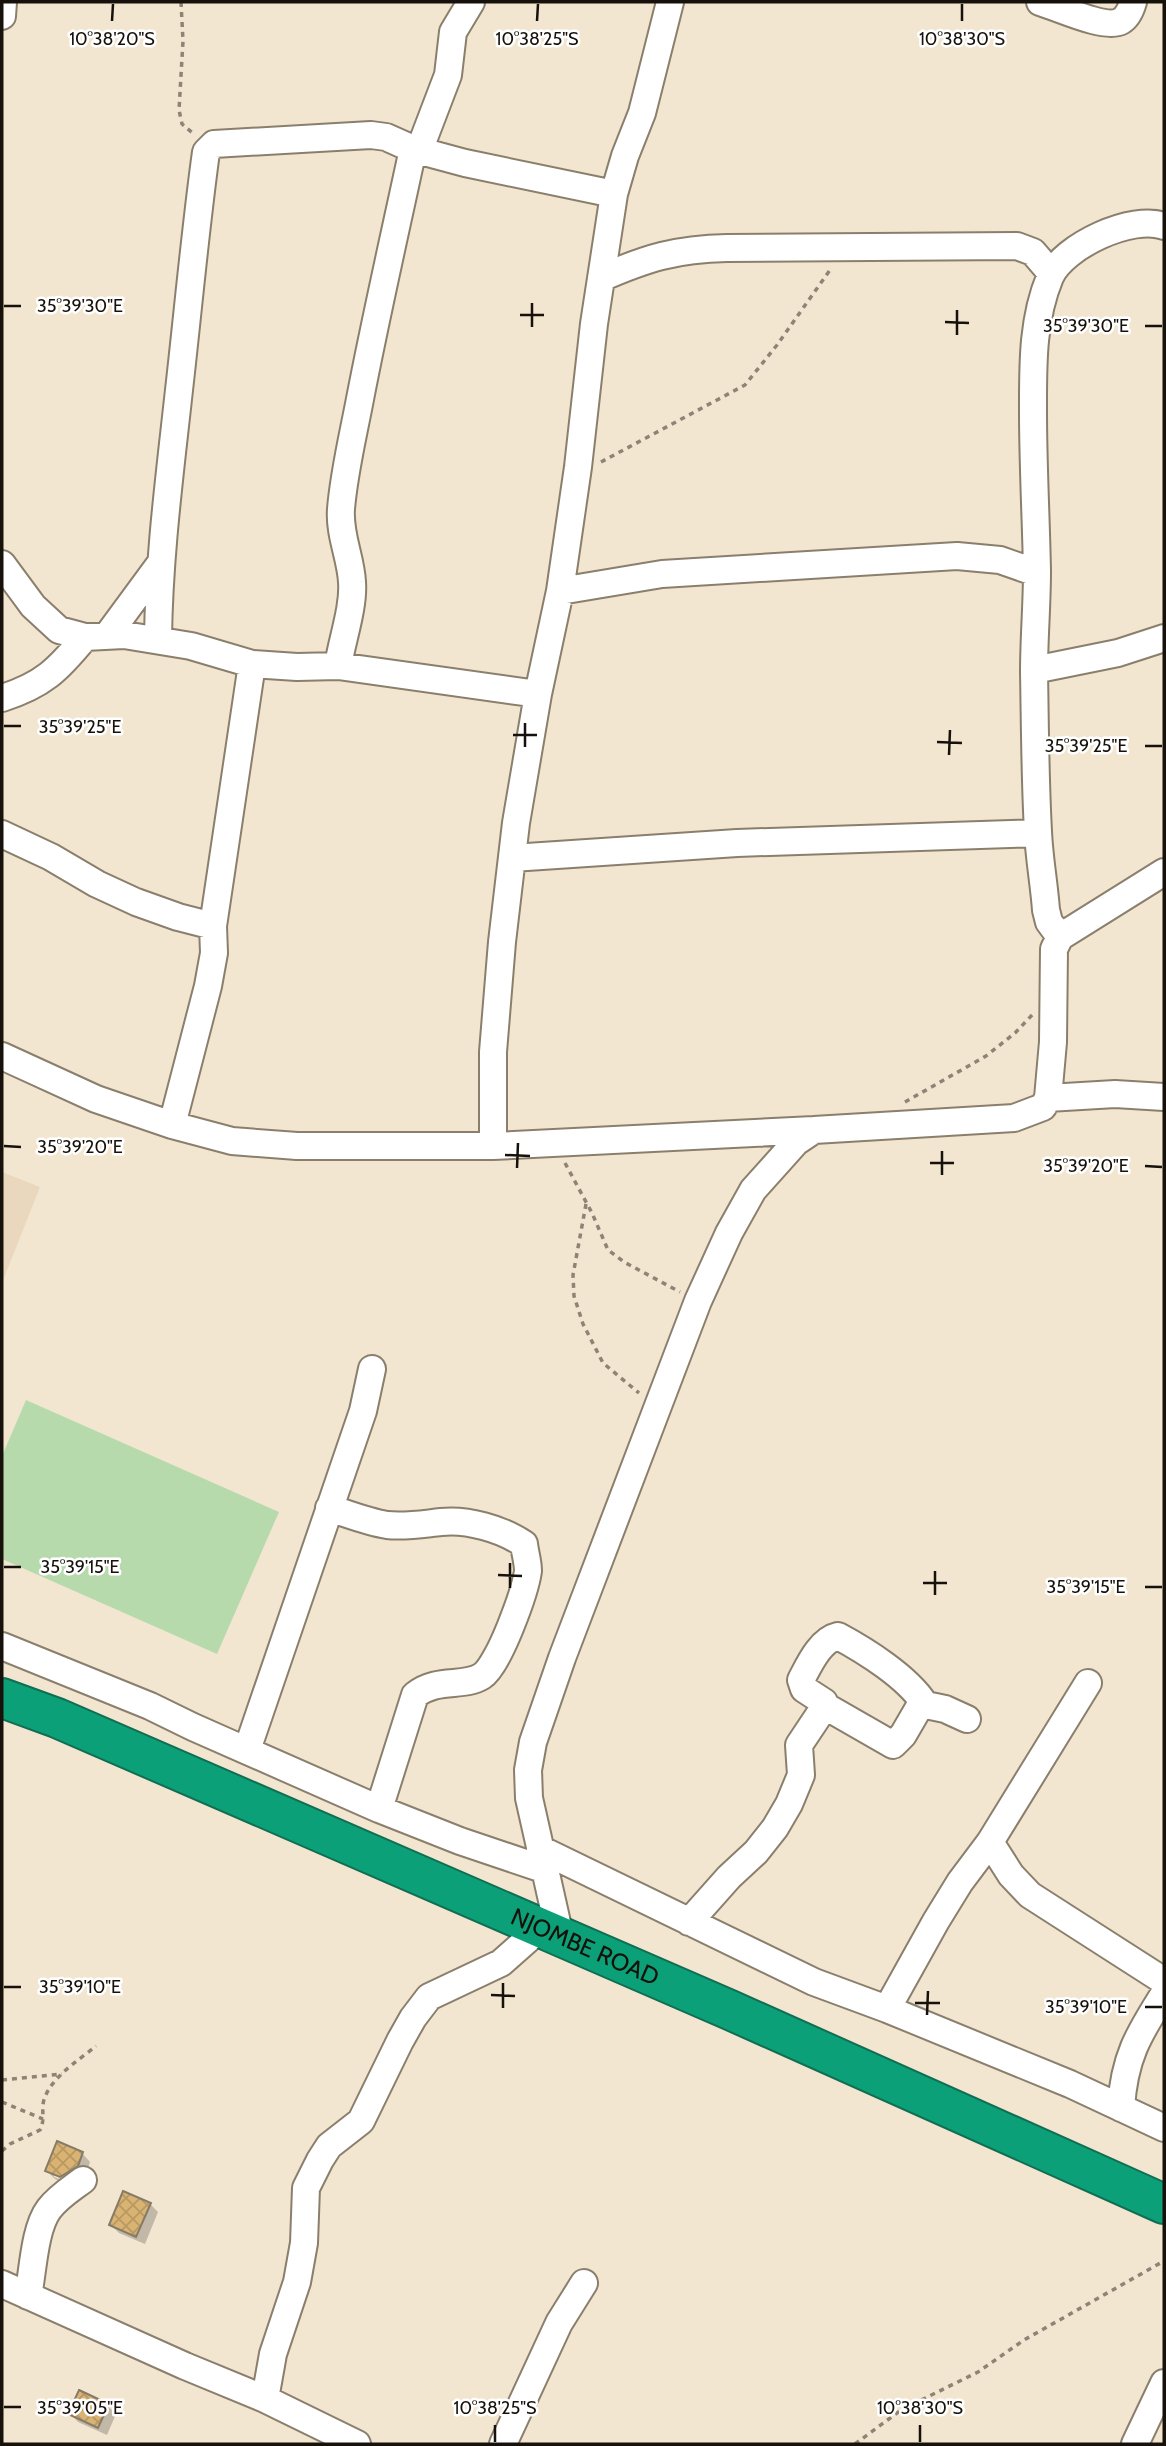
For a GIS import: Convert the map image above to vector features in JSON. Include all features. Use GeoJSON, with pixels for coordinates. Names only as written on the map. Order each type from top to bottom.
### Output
{"type":"FeatureCollection","features":[{"type":"Feature","properties":{"kind":"highway","name":"NJOMBE ROAD"},"geometry":{"type":"LineString","coordinates":[[2,1698],[57,1718],[549,1931],[1164,2204]]}},
{"type":"Feature","properties":{"kind":"street"},"geometry":{"type":"LineString","coordinates":[[2,16],[3,2]]}},
{"type":"Feature","properties":{"kind":"street"},"geometry":{"type":"LineString","coordinates":[[338,666],[352,596],[350,566],[340,512],[368,358],[416,150],[448,75],[453,32],[471,2]]}},
{"type":"Feature","properties":{"kind":"street"},"geometry":{"type":"LineString","coordinates":[[493,1146],[493,1052],[512,858],[538,694],[560,591],[601,278],[614,194],[642,113],[670,2]]}},
{"type":"Feature","properties":{"kind":"street"},"geometry":{"type":"LineString","coordinates":[[1040,2],[1108,24],[1121,21],[1130,11],[1133,2]]}},
{"type":"Feature","properties":{"kind":"street"},"geometry":{"type":"LineString","coordinates":[[158,639],[160,564],[194,236],[206,152],[211,146],[371,135],[386,137],[416,150],[614,194]]}},
{"type":"Feature","properties":{"kind":"street"},"geometry":{"type":"LineString","coordinates":[[1060,937],[1049,922],[1046,910],[1038,833],[1034,670],[1037,573],[1033,475],[1034,341],[1051,273],[1069,254],[1084,243],[1106,233],[1133,225],[1157,223],[1164,226]]}},
{"type":"Feature","properties":{"kind":"street"},"geometry":{"type":"LineString","coordinates":[[601,278],[645,259],[697,248],[1017,246],[1032,253],[1051,273]]}},
{"type":"Feature","properties":{"kind":"street"},"geometry":{"type":"LineString","coordinates":[[560,591],[662,574],[957,556],[1000,560],[1037,573]]}},
{"type":"Feature","properties":{"kind":"street"},"geometry":{"type":"LineString","coordinates":[[2,698],[38,683],[60,668],[96,637],[160,564]]}},
{"type":"Feature","properties":{"kind":"street"},"geometry":{"type":"LineString","coordinates":[[2,565],[33,606],[59,630],[96,637],[124,635],[158,639],[252,664],[338,666],[538,694]]}},
{"type":"Feature","properties":{"kind":"street"},"geometry":{"type":"LineString","coordinates":[[1034,670],[1161,646]]}},
{"type":"Feature","properties":{"kind":"street"},"geometry":{"type":"LineString","coordinates":[[172,1125],[214,953],[213,926],[252,664]]}},
{"type":"Feature","properties":{"kind":"street"},"geometry":{"type":"LineString","coordinates":[[512,858],[737,844],[1038,833]]}},
{"type":"Feature","properties":{"kind":"street"},"geometry":{"type":"LineString","coordinates":[[2,834],[136,902],[178,918],[213,926]]}},
{"type":"Feature","properties":{"kind":"street"},"geometry":{"type":"LineString","coordinates":[[2,1056],[96,1098],[172,1125],[232,1141],[297,1146],[552,1144],[1014,1118],[1043,1107],[1048,1098],[1053,1042],[1054,949],[1060,937],[1164,872]]}},
{"type":"Feature","properties":{"kind":"street"},"geometry":{"type":"LineString","coordinates":[[1048,1098],[1115,1094],[1164,1097]]}},
{"type":"Feature","properties":{"kind":"street"},"geometry":{"type":"LineString","coordinates":[[265,2399],[273,2354],[297,2282],[304,2243],[306,2188],[320,2160],[329,2146],[362,2121],[412,2018],[429,1997],[501,1964],[527,1940],[549,1931],[543,1859],[529,1798],[528,1770],[533,1742],[654,1415],[698,1301],[729,1233],[753,1190],[796,1142],[814,1130]]}},
{"type":"Feature","properties":{"kind":"street"},"geometry":{"type":"LineString","coordinates":[[247,1750],[363,1411],[372,1369]]}},
{"type":"Feature","properties":{"kind":"street"},"geometry":{"type":"LineString","coordinates":[[329,1508],[387,1524],[416,1527],[459,1521],[512,1535],[524,1544],[528,1567],[525,1589],[495,1663],[482,1676],[440,1683],[424,1688],[415,1695],[379,1809]]}},
{"type":"Feature","properties":{"kind":"street"},"geometry":{"type":"LineString","coordinates":[[924,1703],[913,1688],[864,1651],[838,1636],[819,1650],[801,1680],[804,1689],[824,1702],[825,1706],[893,1745],[903,1735],[918,1705],[924,1703],[967,1719]]}},
{"type":"Feature","properties":{"kind":"street"},"geometry":{"type":"LineString","coordinates":[[2,1646],[139,1701],[379,1809],[460,1841],[543,1859],[689,1922],[814,1982],[1070,2084],[1164,2128]]}},
{"type":"Feature","properties":{"kind":"street"},"geometry":{"type":"LineString","coordinates":[[887,2009],[960,1882],[990,1842],[1088,1684]]}},
{"type":"Feature","properties":{"kind":"street"},"geometry":{"type":"LineString","coordinates":[[689,1922],[729,1877],[756,1852],[775,1828],[789,1804],[802,1770],[798,1756],[799,1745],[825,1706]]}},
{"type":"Feature","properties":{"kind":"street"},"geometry":{"type":"LineString","coordinates":[[990,1842],[1011,1875],[1030,1895],[1164,1981]]}},
{"type":"Feature","properties":{"kind":"street"},"geometry":{"type":"LineString","coordinates":[[1121,2108],[1123,2080],[1129,2055],[1142,2028],[1164,1994]]}},
{"type":"Feature","properties":{"kind":"street"},"geometry":{"type":"LineString","coordinates":[[28,2297],[40,2229],[47,2211],[59,2197],[83,2180]]}},
{"type":"Feature","properties":{"kind":"street"},"geometry":{"type":"LineString","coordinates":[[503,2444],[559,2323],[584,2283]]}},
{"type":"Feature","properties":{"kind":"street"},"geometry":{"type":"LineString","coordinates":[[2,2284],[265,2399],[357,2444]]}},
{"type":"Feature","properties":{"kind":"street"},"geometry":{"type":"LineString","coordinates":[[1135,2444],[1164,2383]]}},
{"type":"Feature","properties":{"kind":"path"},"geometry":{"type":"LineString","coordinates":[[181,2],[183,41],[179,110],[182,124],[188,131],[211,146]]}},
{"type":"Feature","properties":{"kind":"path"},"geometry":{"type":"LineString","coordinates":[[578,467],[603,461],[745,385],[820,283],[852,247]]}},
{"type":"Feature","properties":{"kind":"path"},"geometry":{"type":"LineString","coordinates":[[873,1125],[909,1099],[986,1056],[1015,1034],[1053,996]]}},
{"type":"Feature","properties":{"kind":"path"},"geometry":{"type":"LineString","coordinates":[[552,1144],[568,1167],[608,1250],[624,1262],[698,1301]]}},
{"type":"Feature","properties":{"kind":"path"},"geometry":{"type":"LineString","coordinates":[[586,1204],[573,1275],[574,1296],[603,1363],[639,1393],[654,1415]]}},
{"type":"Feature","properties":{"kind":"path"},"geometry":{"type":"LineString","coordinates":[[2,2151],[10,2144],[40,2130],[45,2094],[62,2074],[96,2046]]}},
{"type":"Feature","properties":{"kind":"path"},"geometry":{"type":"LineString","coordinates":[[2,2080],[62,2074]]}},
{"type":"Feature","properties":{"kind":"path"},"geometry":{"type":"LineString","coordinates":[[2,2102],[43,2119]]}},
{"type":"Feature","properties":{"kind":"path"},"geometry":{"type":"LineString","coordinates":[[855,2444],[901,2410],[978,2372],[1024,2340],[1164,2261]]}},
{"type":"Feature","properties":{"kind":"shaded area"},"geometry":{"type":"Polygon","coordinates":[[[2,1172],[40,1187],[2,1283],[2,1172]]]}},
{"type":"Feature","properties":{"kind":"green space"},"geometry":{"type":"Polygon","coordinates":[[[26,1400],[279,1512],[217,1654],[2,1559],[2,1456],[26,1400]]]}},
{"type":"Feature","properties":{"kind":"building"},"geometry":{"type":"Polygon","coordinates":[[[57,2141],[83,2152],[78,2166],[60,2177],[45,2171],[57,2141]]]}},
{"type":"Feature","properties":{"kind":"building"},"geometry":{"type":"Polygon","coordinates":[[[123,2191],[151,2203],[136,2237],[109,2225],[123,2191]]]}},
{"type":"Feature","properties":{"kind":"building"},"geometry":{"type":"Polygon","coordinates":[[[79,2390],[109,2404],[98,2428],[68,2414],[79,2390]]]}}]}
